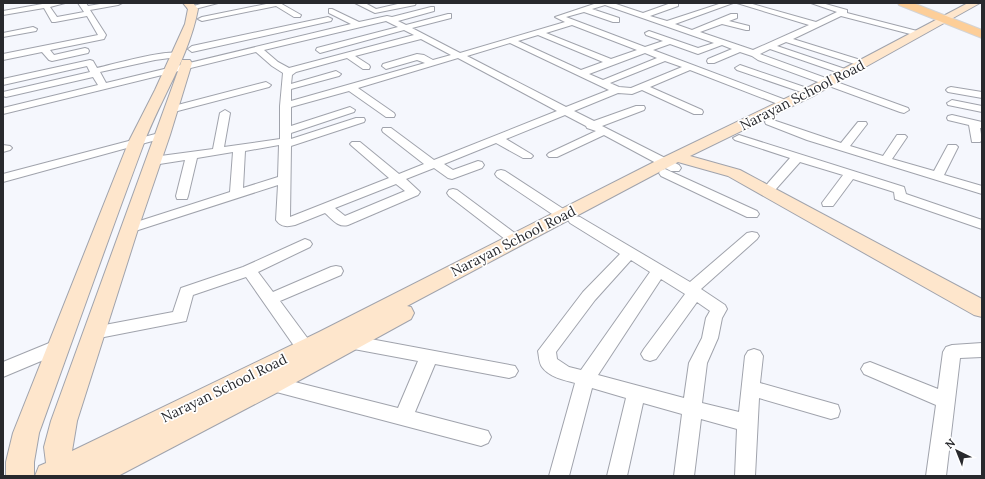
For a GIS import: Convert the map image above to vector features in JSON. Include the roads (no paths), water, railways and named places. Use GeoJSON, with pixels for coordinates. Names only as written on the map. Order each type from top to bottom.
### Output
{"type":"FeatureCollection","features":[{"type":"Feature","properties":{"kind":"main road"},"geometry":{"type":"LineString","coordinates":[[902,3],[982,28]]}},
{"type":"Feature","properties":{"kind":"main road"},"geometry":{"type":"LineString","coordinates":[[916,3],[982,34]]}},
{"type":"Feature","properties":{"kind":"street"},"geometry":{"type":"LineString","coordinates":[[7,15],[61,3]]}},
{"type":"Feature","properties":{"kind":"street"},"geometry":{"type":"LineString","coordinates":[[46,6],[55,20],[85,8],[118,3]]}},
{"type":"Feature","properties":{"kind":"street"},"geometry":{"type":"LineString","coordinates":[[359,3],[375,12],[412,3]]}},
{"type":"Feature","properties":{"kind":"street"},"geometry":{"type":"LineString","coordinates":[[787,104],[558,17],[605,3],[754,53],[761,58],[839,80]]}},
{"type":"Feature","properties":{"kind":"street"},"geometry":{"type":"LineString","coordinates":[[616,6],[627,3]]}},
{"type":"Feature","properties":{"kind":"street"},"geometry":{"type":"LineString","coordinates":[[667,24],[729,3]]}},
{"type":"Feature","properties":{"kind":"street"},"geometry":{"type":"LineString","coordinates":[[741,3],[817,25]]}},
{"type":"Feature","properties":{"kind":"street"},"geometry":{"type":"LineString","coordinates":[[815,3],[826,4],[844,11],[841,14]]}},
{"type":"Feature","properties":{"kind":"street","name":"Narayan School Road"},"geometry":{"type":"LineString","coordinates":[[57,474],[515,240],[569,218],[674,165],[810,92],[839,80],[864,64],[918,34],[951,19],[975,3]]}},
{"type":"Feature","properties":{"kind":"street"},"geometry":{"type":"LineString","coordinates":[[57,474],[58,447],[64,421],[129,229],[163,135],[184,56],[200,7],[277,4],[297,15]]}},
{"type":"Feature","properties":{"kind":"street"},"geometry":{"type":"LineString","coordinates":[[642,16],[674,4]]}},
{"type":"Feature","properties":{"kind":"street"},"geometry":{"type":"LineString","coordinates":[[674,165],[739,138],[770,122],[839,80],[951,19],[982,6]]}},
{"type":"Feature","properties":{"kind":"street"},"geometry":{"type":"LineString","coordinates":[[3,58],[102,36],[85,8]]}},
{"type":"Feature","properties":{"kind":"street"},"geometry":{"type":"LineString","coordinates":[[391,20],[431,9]]}},
{"type":"Feature","properties":{"kind":"street"},"geometry":{"type":"LineString","coordinates":[[584,9],[616,20]]}},
{"type":"Feature","properties":{"kind":"street"},"geometry":{"type":"LineString","coordinates":[[332,11],[358,25]]}},
{"type":"Feature","properties":{"kind":"street"},"geometry":{"type":"LineString","coordinates":[[754,53],[841,14],[918,34]]}},
{"type":"Feature","properties":{"kind":"street"},"geometry":{"type":"LineString","coordinates":[[320,50],[448,16]]}},
{"type":"Feature","properties":{"kind":"street"},"geometry":{"type":"LineString","coordinates":[[691,33],[734,16]]}},
{"type":"Feature","properties":{"kind":"street"},"geometry":{"type":"LineString","coordinates":[[6,94],[155,57],[184,56],[257,49],[387,18],[603,132],[674,165],[752,214]]}},
{"type":"Feature","properties":{"kind":"street"},"geometry":{"type":"LineString","coordinates":[[3,111],[103,86],[184,56],[277,30],[328,19]]}},
{"type":"Feature","properties":{"kind":"street"},"geometry":{"type":"LineString","coordinates":[[721,21],[746,28]]}},
{"type":"Feature","properties":{"kind":"street"},"geometry":{"type":"LineString","coordinates":[[285,106],[571,22]]}},
{"type":"Feature","properties":{"kind":"street"},"geometry":{"type":"LineString","coordinates":[[3,35],[33,29]]}},
{"type":"Feature","properties":{"kind":"street"},"geometry":{"type":"LineString","coordinates":[[344,29],[360,40]]}},
{"type":"Feature","properties":{"kind":"street"},"geometry":{"type":"LineString","coordinates":[[538,32],[612,63]]}},
{"type":"Feature","properties":{"kind":"street"},"geometry":{"type":"LineString","coordinates":[[649,33],[698,51],[721,43]]}},
{"type":"Feature","properties":{"kind":"street"},"geometry":{"type":"LineString","coordinates":[[257,49],[275,64],[289,72],[422,36]]}},
{"type":"Feature","properties":{"kind":"street"},"geometry":{"type":"LineString","coordinates":[[531,50],[574,36]]}},
{"type":"Feature","properties":{"kind":"street"},"geometry":{"type":"LineString","coordinates":[[546,57],[606,36]]}},
{"type":"Feature","properties":{"kind":"street"},"geometry":{"type":"LineString","coordinates":[[786,39],[864,64]]}},
{"type":"Feature","properties":{"kind":"street"},"geometry":{"type":"LineString","coordinates":[[3,49],[49,40]]}},
{"type":"Feature","properties":{"kind":"street"},"geometry":{"type":"LineString","coordinates":[[509,40],[617,90],[632,91],[690,67]]}},
{"type":"Feature","properties":{"kind":"street"},"geometry":{"type":"LineString","coordinates":[[582,74],[670,41]]}},
{"type":"Feature","properties":{"kind":"street"},"geometry":{"type":"LineString","coordinates":[[770,46],[904,110]]}},
{"type":"Feature","properties":{"kind":"street"},"geometry":{"type":"LineString","coordinates":[[44,49],[52,58],[85,51]]}},
{"type":"Feature","properties":{"kind":"street"},"geometry":{"type":"LineString","coordinates":[[711,61],[739,49]]}},
{"type":"Feature","properties":{"kind":"street"},"geometry":{"type":"LineString","coordinates":[[29,52],[35,62]]}},
{"type":"Feature","properties":{"kind":"street"},"geometry":{"type":"LineString","coordinates":[[20,476],[20,462],[26,433],[137,141],[184,56]]}},
{"type":"Feature","properties":{"kind":"street"},"geometry":{"type":"LineString","coordinates":[[349,56],[366,67]]}},
{"type":"Feature","properties":{"kind":"street"},"geometry":{"type":"LineString","coordinates":[[386,66],[417,57],[421,57],[432,63]]}},
{"type":"Feature","properties":{"kind":"street"},"geometry":{"type":"LineString","coordinates":[[602,83],[664,58]]}},
{"type":"Feature","properties":{"kind":"street"},"geometry":{"type":"LineString","coordinates":[[3,82],[90,63],[103,86]]}},
{"type":"Feature","properties":{"kind":"street"},"geometry":{"type":"LineString","coordinates":[[740,68],[810,92]]}},
{"type":"Feature","properties":{"kind":"street"},"geometry":{"type":"LineString","coordinates":[[289,72],[287,74],[285,106],[286,139],[284,220],[286,222],[290,222],[563,110],[617,90]]}},
{"type":"Feature","properties":{"kind":"street"},"geometry":{"type":"LineString","coordinates":[[286,88],[336,74]]}},
{"type":"Feature","properties":{"kind":"street"},"geometry":{"type":"LineString","coordinates":[[170,110],[266,84]]}},
{"type":"Feature","properties":{"kind":"street"},"geometry":{"type":"LineString","coordinates":[[350,87],[390,115]]}},
{"type":"Feature","properties":{"kind":"street"},"geometry":{"type":"LineString","coordinates":[[643,87],[698,112]]}},
{"type":"Feature","properties":{"kind":"street"},"geometry":{"type":"LineString","coordinates":[[951,90],[982,95]]}},
{"type":"Feature","properties":{"kind":"street"},"geometry":{"type":"LineString","coordinates":[[952,103],[982,109]]}},
{"type":"Feature","properties":{"kind":"street"},"geometry":{"type":"LineString","coordinates":[[592,126],[640,108]]}},
{"type":"Feature","properties":{"kind":"street"},"geometry":{"type":"LineString","coordinates":[[286,139],[350,110]]}},
{"type":"Feature","properties":{"kind":"street"},"geometry":{"type":"LineString","coordinates":[[218,151],[225,113]]}},
{"type":"Feature","properties":{"kind":"street"},"geometry":{"type":"LineString","coordinates":[[952,118],[978,124],[976,140]]}},
{"type":"Feature","properties":{"kind":"street"},"geometry":{"type":"LineString","coordinates":[[153,161],[192,156],[286,139],[360,120]]}},
{"type":"Feature","properties":{"kind":"street"},"geometry":{"type":"LineString","coordinates":[[770,122],[811,138],[982,190]]}},
{"type":"Feature","properties":{"kind":"street"},"geometry":{"type":"LineString","coordinates":[[843,148],[862,124]]}},
{"type":"Feature","properties":{"kind":"street"},"geometry":{"type":"LineString","coordinates":[[387,130],[452,175],[478,165]]}},
{"type":"Feature","properties":{"kind":"street"},"geometry":{"type":"LineString","coordinates":[[554,155],[603,132]]}},
{"type":"Feature","properties":{"kind":"street"},"geometry":{"type":"LineString","coordinates":[[3,178],[163,135]]}},
{"type":"Feature","properties":{"kind":"street"},"geometry":{"type":"LineString","coordinates":[[885,161],[902,137]]}},
{"type":"Feature","properties":{"kind":"street"},"geometry":{"type":"LineString","coordinates":[[496,138],[527,156]]}},
{"type":"Feature","properties":{"kind":"street"},"geometry":{"type":"LineString","coordinates":[[739,138],[900,190],[900,196],[982,225]]}},
{"type":"Feature","properties":{"kind":"street"},"geometry":{"type":"LineString","coordinates":[[326,207],[343,222],[414,192],[356,144]]}},
{"type":"Feature","properties":{"kind":"street"},"geometry":{"type":"LineString","coordinates":[[937,177],[952,147]]}},
{"type":"Feature","properties":{"kind":"street"},"geometry":{"type":"LineString","coordinates":[[236,195],[239,148]]}},
{"type":"Feature","properties":{"kind":"street"},"geometry":{"type":"LineString","coordinates":[[182,196],[192,156]]}},
{"type":"Feature","properties":{"kind":"street"},"geometry":{"type":"LineString","coordinates":[[776,195],[798,157]]}},
{"type":"Feature","properties":{"kind":"street"},"geometry":{"type":"LineString","coordinates":[[674,165],[709,166],[776,195],[804,214],[892,263],[982,316]]}},
{"type":"Feature","properties":{"kind":"street"},"geometry":{"type":"LineString","coordinates":[[501,174],[569,218],[693,291],[719,309],[714,318],[710,338],[698,363],[684,476]]}},
{"type":"Feature","properties":{"kind":"street"},"geometry":{"type":"LineString","coordinates":[[828,203],[850,174]]}},
{"type":"Feature","properties":{"kind":"street"},"geometry":{"type":"LineString","coordinates":[[129,229],[284,179]]}},
{"type":"Feature","properties":{"kind":"street"},"geometry":{"type":"LineString","coordinates":[[454,193],[515,240]]}},
{"type":"Feature","properties":{"kind":"street"},"geometry":{"type":"LineString","coordinates":[[90,476],[271,384],[349,342],[569,218]]}},
{"type":"Feature","properties":{"kind":"street"},"geometry":{"type":"LineString","coordinates":[[650,354],[693,291],[752,236]]}},
{"type":"Feature","properties":{"kind":"street"},"geometry":{"type":"LineString","coordinates":[[94,333],[180,317],[186,292],[248,271],[306,244]]}},
{"type":"Feature","properties":{"kind":"street"},"geometry":{"type":"LineString","coordinates":[[629,253],[588,296],[547,351],[549,364],[564,373],[747,423]]}},
{"type":"Feature","properties":{"kind":"street"},"geometry":{"type":"LineString","coordinates":[[892,263],[982,309]]}},
{"type":"Feature","properties":{"kind":"street"},"geometry":{"type":"LineString","coordinates":[[248,271],[305,348]]}},
{"type":"Feature","properties":{"kind":"street"},"geometry":{"type":"LineString","coordinates":[[270,299],[336,271]]}},
{"type":"Feature","properties":{"kind":"street"},"geometry":{"type":"LineString","coordinates":[[559,476],[585,379],[659,271]]}},
{"type":"Feature","properties":{"kind":"street"},"geometry":{"type":"LineString","coordinates":[[349,342],[509,372]]}},
{"type":"Feature","properties":{"kind":"street"},"geometry":{"type":"LineString","coordinates":[[3,370],[59,346]]}},
{"type":"Feature","properties":{"kind":"street"},"geometry":{"type":"LineString","coordinates":[[936,476],[952,352],[982,350]]}},
{"type":"Feature","properties":{"kind":"street"},"geometry":{"type":"LineString","coordinates":[[745,476],[747,423],[754,356]]}},
{"type":"Feature","properties":{"kind":"street"},"geometry":{"type":"LineString","coordinates":[[403,418],[429,357]]}},
{"type":"Feature","properties":{"kind":"street"},"geometry":{"type":"LineString","coordinates":[[870,369],[945,400]]}},
{"type":"Feature","properties":{"kind":"street"},"geometry":{"type":"LineString","coordinates":[[271,384],[481,437]]}},
{"type":"Feature","properties":{"kind":"street"},"geometry":{"type":"LineString","coordinates":[[750,388],[831,411]]}},
{"type":"Feature","properties":{"kind":"street"},"geometry":{"type":"LineString","coordinates":[[617,476],[636,393]]}}]}
